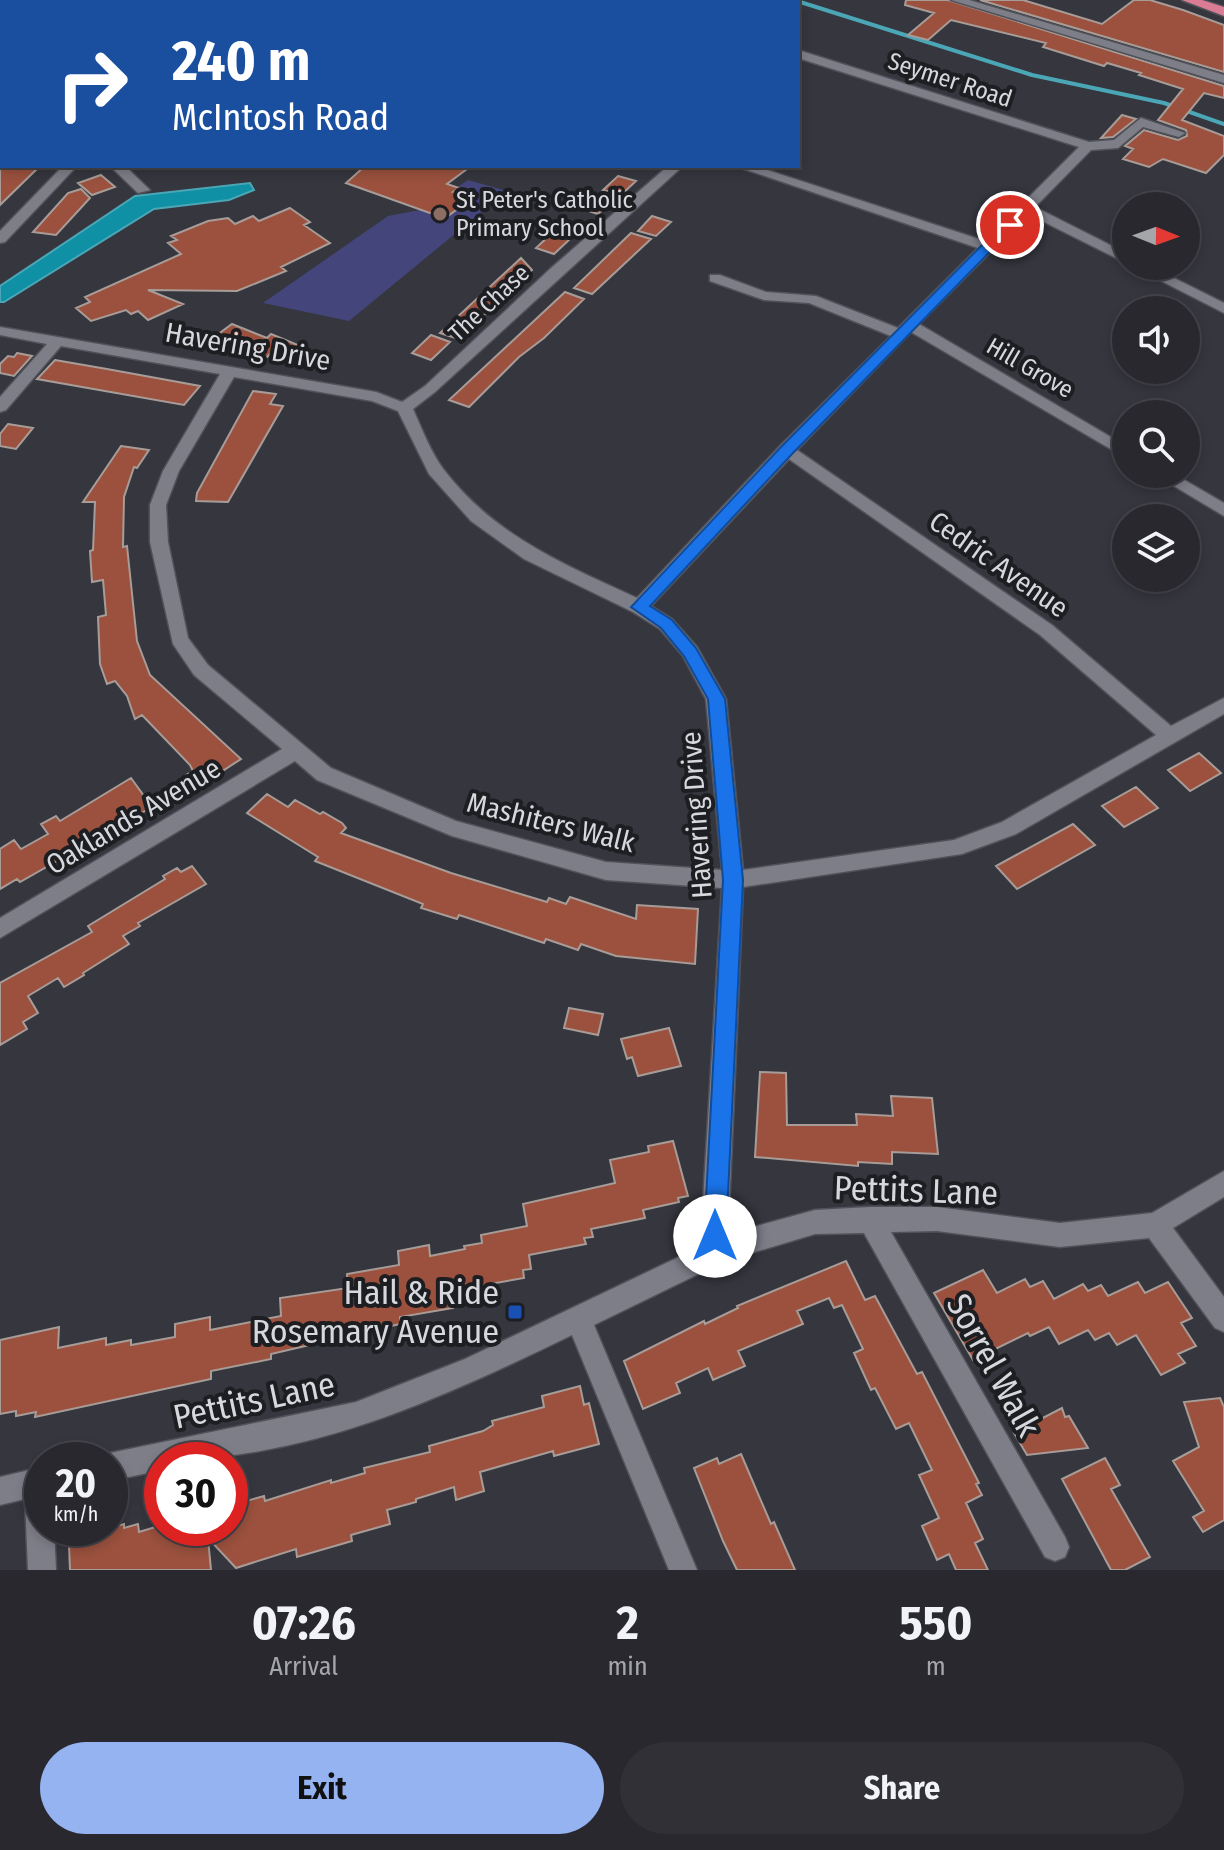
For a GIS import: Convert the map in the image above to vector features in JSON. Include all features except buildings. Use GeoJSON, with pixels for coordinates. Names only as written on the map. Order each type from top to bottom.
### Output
{"type":"FeatureCollection","features":[{"type":"Feature","properties":{"kind":"highway"},"geometry":{"type":"LineString","coordinates":[[1189,0],[1224,12]]}},
{"type":"Feature","properties":{"kind":"street"},"geometry":{"type":"LineString","coordinates":[[957,0],[1224,79]]}},
{"type":"Feature","properties":{"kind":"street","name":"Seymer Road"},"geometry":{"type":"LineString","coordinates":[[800,55],[1088,146]]}},
{"type":"Feature","properties":{"kind":"street"},"geometry":{"type":"LineString","coordinates":[[639,607],[786,450],[1088,146],[1109,149],[1124,141],[1141,122],[1179,133]]}},
{"type":"Feature","properties":{"kind":"street"},"geometry":{"type":"LineString","coordinates":[[0,239],[68,168]]}},
{"type":"Feature","properties":{"kind":"street"},"geometry":{"type":"LineString","coordinates":[[119,168],[143,190]]}},
{"type":"Feature","properties":{"kind":"street","name":"The Chase"},"geometry":{"type":"LineString","coordinates":[[404,408],[430,389],[555,272],[674,168]]}},
{"type":"Feature","properties":{"kind":"street"},"geometry":{"type":"LineString","coordinates":[[748,168],[989,247]]}},
{"type":"Feature","properties":{"kind":"street"},"geometry":{"type":"LineString","coordinates":[[1026,208],[1112,252]]}},
{"type":"Feature","properties":{"kind":"street","name":"Hill Grove"},"geometry":{"type":"LineString","coordinates":[[715,278],[764,296],[811,299],[904,330],[1112,445]]}},
{"type":"Feature","properties":{"kind":"street"},"geometry":{"type":"LineString","coordinates":[[1167,280],[1224,309]]}},
{"type":"Feature","properties":{"kind":"street","name":"Havering Drive"},"geometry":{"type":"LineString","coordinates":[[0,331],[376,397],[404,408],[435,470],[477,517],[530,555],[639,607],[666,624],[690,652],[716,699],[733,880],[715,1202],[715,1236],[722,1250]]}},
{"type":"Feature","properties":{"kind":"street"},"geometry":{"type":"LineString","coordinates":[[0,407],[58,341]]}},
{"type":"Feature","properties":{"kind":"street","name":"Mashiters Walk"},"geometry":{"type":"LineString","coordinates":[[230,371],[171,471],[158,505],[159,542],[166,589],[179,639],[201,670],[324,774],[452,828],[606,871],[733,880],[955,848],[1009,828],[1224,705]]}},
{"type":"Feature","properties":{"kind":"street","name":"Cedric Avenue"},"geometry":{"type":"LineString","coordinates":[[786,450],[1046,630],[1170,736]]}},
{"type":"Feature","properties":{"kind":"street"},"geometry":{"type":"LineString","coordinates":[[1186,488],[1224,510]]}},
{"type":"Feature","properties":{"kind":"street","name":"Oaklands Avenue"},"geometry":{"type":"LineString","coordinates":[[1,926],[295,751]]}},
{"type":"Feature","properties":{"kind":"street","name":"Pettits Lane"},"geometry":{"type":"LineString","coordinates":[[128,1463],[356,1416],[473,1369],[722,1250],[815,1222],[937,1219],[1060,1235],[1155,1225],[1224,1183]]}},
{"type":"Feature","properties":{"kind":"street","name":"Sorrel Walk"},"geometry":{"type":"LineString","coordinates":[[870,1219],[1055,1547]]}},
{"type":"Feature","properties":{"kind":"street"},"geometry":{"type":"LineString","coordinates":[[1155,1225],[1224,1319]]}},
{"type":"Feature","properties":{"kind":"street"},"geometry":{"type":"LineString","coordinates":[[578,1317],[683,1570]]}},
{"type":"Feature","properties":{"kind":"street"},"geometry":{"type":"LineString","coordinates":[[0,1491],[24,1485]]}},
{"type":"Feature","properties":{"kind":"street"},"geometry":{"type":"LineString","coordinates":[[41,1546],[42,1570]]}},
{"type":"Feature","properties":{"kind":"shaded area"},"geometry":{"type":"Polygon","coordinates":[[[468,180],[507,191],[349,321],[263,303],[388,216],[425,209],[468,180]]]}},
{"type":"Feature","properties":{"kind":"shaded area"},"geometry":{"type":"Polygon","coordinates":[[[250,183],[254,190],[229,200],[154,209],[0,302],[0,286],[135,196],[250,183]]]}},
{"type":"Feature","properties":{"kind":"waterway"},"geometry":{"type":"LineString","coordinates":[[800,2],[1032,75],[1164,103],[1224,124]]}},
{"type":"Feature","properties":{"kind":"place","name":"St Peter's Catholic Primary School"},"geometry":{"type":"Point","coordinates":[440,214]}},
{"type":"Feature","properties":{"kind":"place","name":"Hail & Ride Rosemary Avenue"},"geometry":{"type":"Point","coordinates":[515,1312]}},
{"type":"Feature","properties":{"kind":"route"},"geometry":{"type":"LineString","coordinates":[[715,1236],[733,880],[716,699],[690,652],[666,624],[639,607],[786,450],[1010,225]]}}]}
